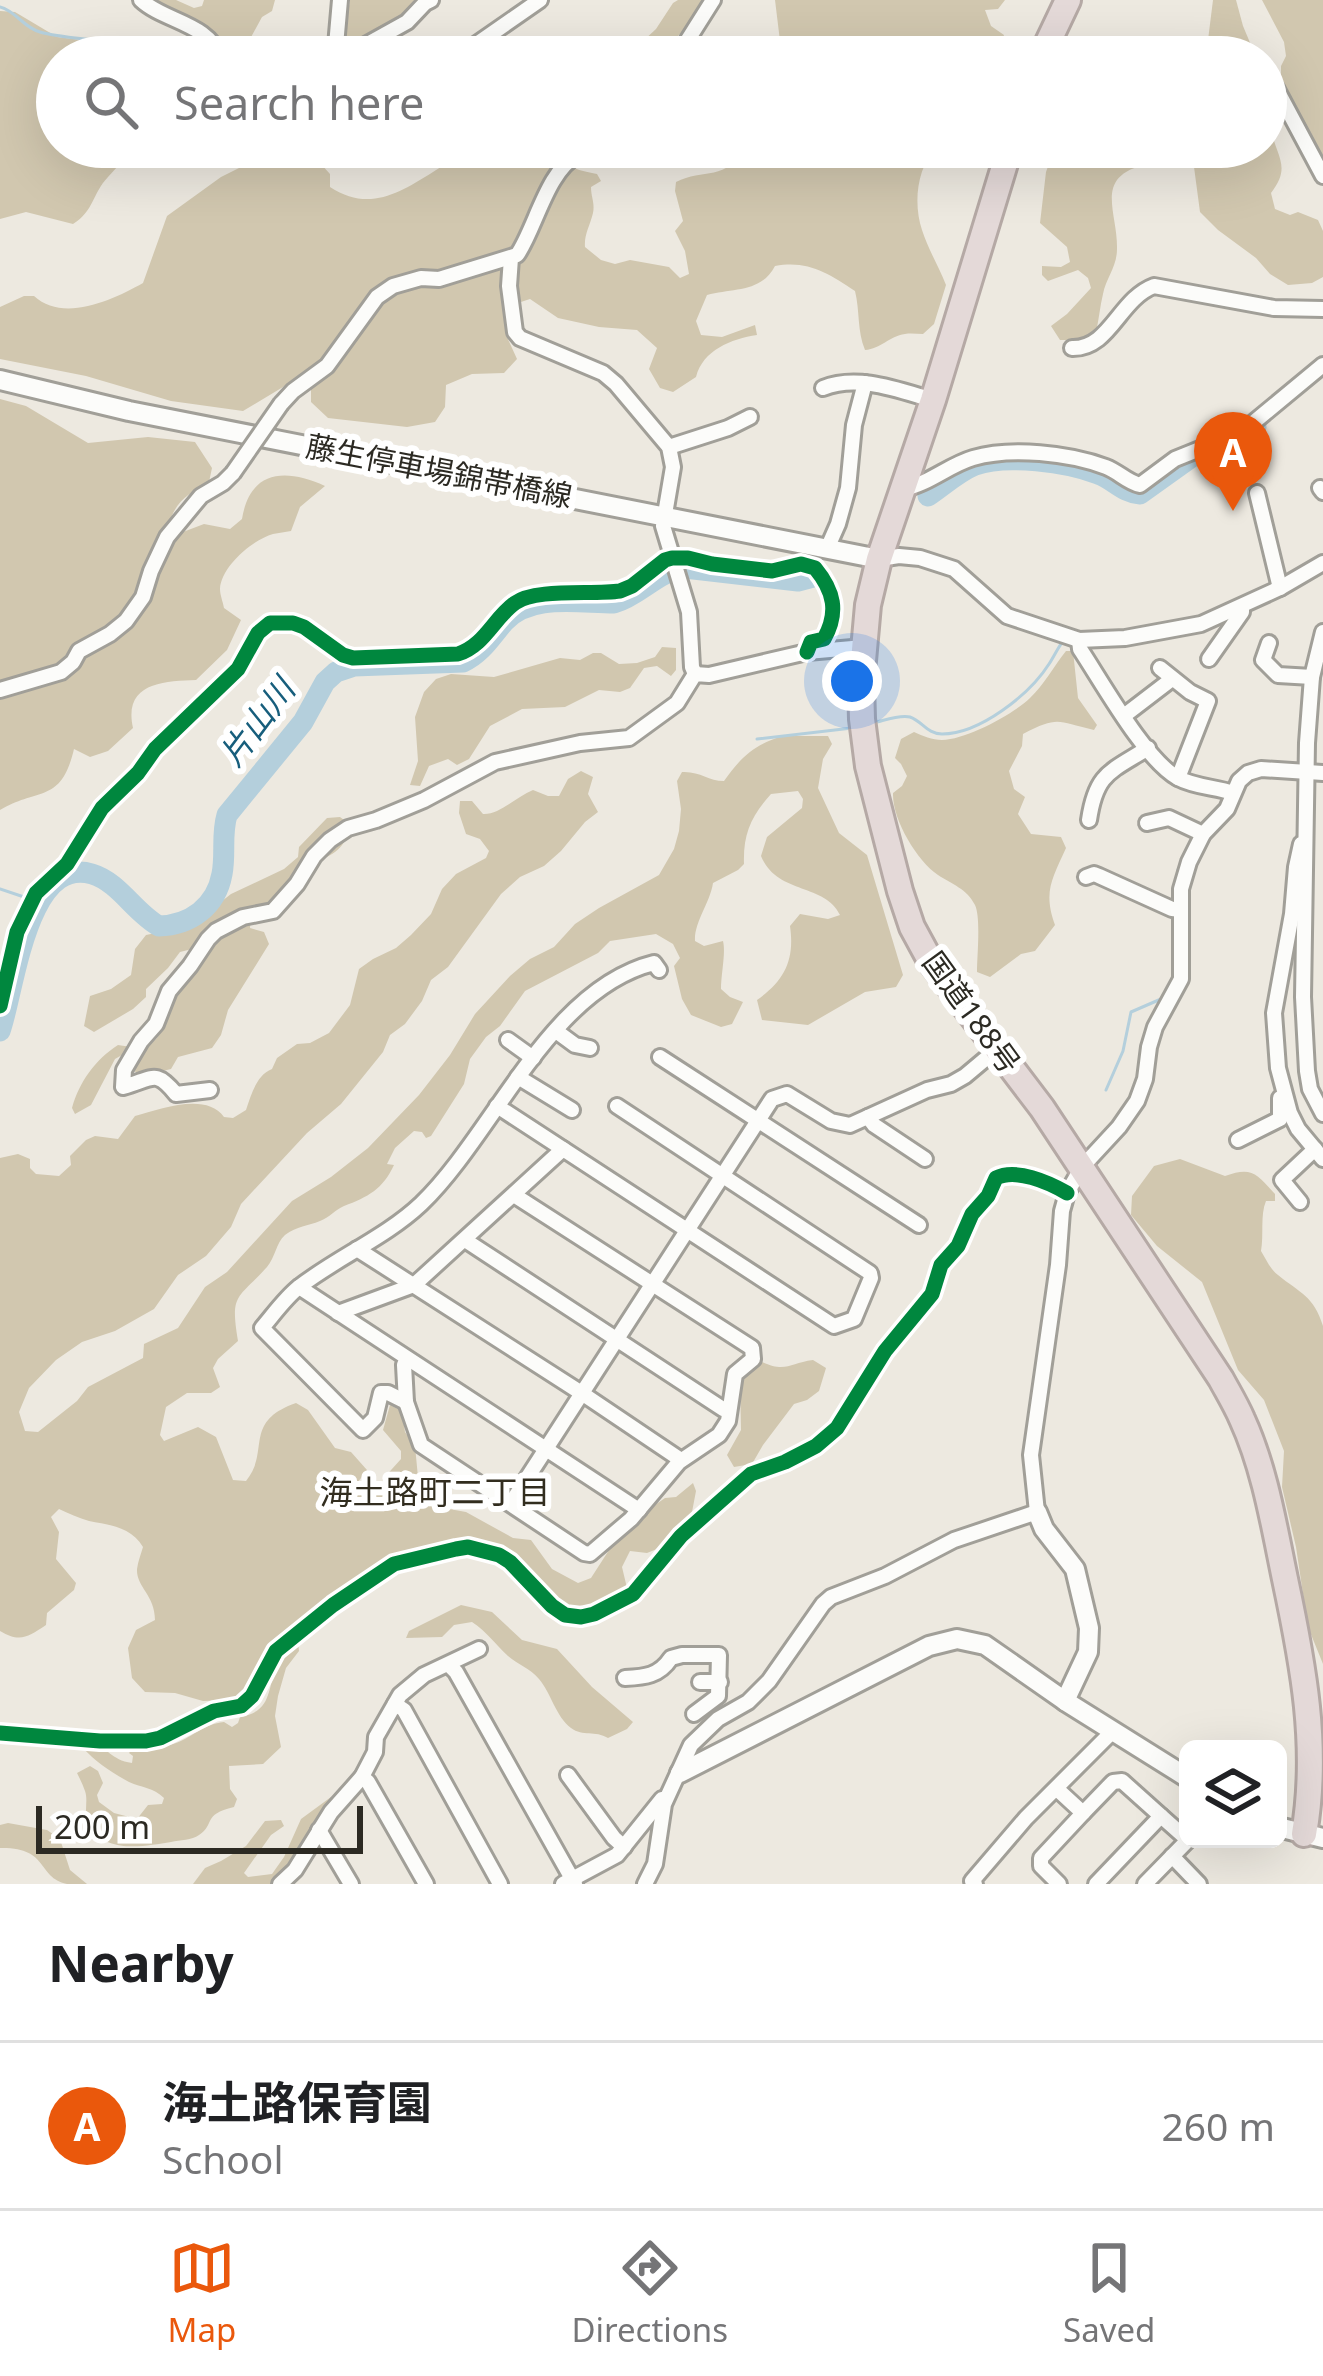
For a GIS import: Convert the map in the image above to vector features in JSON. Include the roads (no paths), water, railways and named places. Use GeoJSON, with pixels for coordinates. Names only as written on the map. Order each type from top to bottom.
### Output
{"type":"FeatureCollection","features":[{"type":"Feature","properties":{"kind":"highway"},"geometry":{"type":"LineString","coordinates":[[1051,36],[1068,0]]}},
{"type":"Feature","properties":{"kind":"highway","name":"国道188号"},"geometry":{"type":"LineString","coordinates":[[1004,168],[868,605],[862,719],[868,766],[912,927],[931,962],[1042,1108],[1221,1379],[1243,1420],[1270,1504],[1307,1695],[1313,1836]]}},
{"type":"Feature","properties":{"kind":"main road","name":"藤生停車場錦帯橋線"},"geometry":{"type":"LineString","coordinates":[[0,380],[149,415],[879,559]]}},
{"type":"Feature","properties":{"kind":"main road"},"geometry":{"type":"LineString","coordinates":[[1037,1512],[1044,1529],[1075,1569],[1089,1628],[1088,1652],[1065,1701]]}},
{"type":"Feature","properties":{"kind":"main road"},"geometry":{"type":"LineString","coordinates":[[680,1773],[947,1640],[985,1646],[1179,1772]]}},
{"type":"Feature","properties":{"kind":"street"},"geometry":{"type":"LineString","coordinates":[[141,0],[154,12],[204,36]]}},
{"type":"Feature","properties":{"kind":"street"},"geometry":{"type":"LineString","coordinates":[[337,36],[340,0]]}},
{"type":"Feature","properties":{"kind":"street"},"geometry":{"type":"LineString","coordinates":[[382,36],[431,0]]}},
{"type":"Feature","properties":{"kind":"street"},"geometry":{"type":"LineString","coordinates":[[488,36],[540,0]]}},
{"type":"Feature","properties":{"kind":"street"},"geometry":{"type":"LineString","coordinates":[[690,36],[712,0]]}},
{"type":"Feature","properties":{"kind":"street"},"geometry":{"type":"LineString","coordinates":[[1287,110],[1323,176]]}},
{"type":"Feature","properties":{"kind":"street"},"geometry":{"type":"LineString","coordinates":[[0,689],[61,672],[80,651],[126,621],[142,597],[167,537],[201,496],[233,472],[292,391],[327,366],[377,297],[393,286],[421,278],[439,279],[511,258],[522,249],[539,206],[564,168]]}},
{"type":"Feature","properties":{"kind":"street"},"geometry":{"type":"LineString","coordinates":[[210,1090],[176,1094],[158,1078],[123,1087],[122,1077],[156,1024],[169,991],[216,931],[242,917],[273,911],[314,856],[348,828],[424,800],[495,762],[580,743],[629,738],[677,703],[694,674],[689,612],[665,537],[673,466],[669,446],[603,373],[520,338],[508,286],[511,258]]}},
{"type":"Feature","properties":{"kind":"street"},"geometry":{"type":"LineString","coordinates":[[1072,348],[1080,350],[1102,336],[1129,301],[1154,286],[1274,308],[1323,309]]}},
{"type":"Feature","properties":{"kind":"street"},"geometry":{"type":"LineString","coordinates":[[903,489],[980,456],[1024,453],[1106,467],[1140,485],[1174,459],[1242,432],[1323,365]]}},
{"type":"Feature","properties":{"kind":"street"},"geometry":{"type":"LineString","coordinates":[[823,388],[839,382],[865,383],[933,400]]}},
{"type":"Feature","properties":{"kind":"street"},"geometry":{"type":"LineString","coordinates":[[826,549],[848,488],[854,425],[865,383]]}},
{"type":"Feature","properties":{"kind":"street"},"geometry":{"type":"LineString","coordinates":[[669,446],[750,417]]}},
{"type":"Feature","properties":{"kind":"street"},"geometry":{"type":"LineString","coordinates":[[1257,493],[1280,588]]}},
{"type":"Feature","properties":{"kind":"street"},"geometry":{"type":"LineString","coordinates":[[879,559],[920,558],[954,569],[1007,616],[1079,640],[1194,626],[1242,607],[1323,563]]}},
{"type":"Feature","properties":{"kind":"street"},"geometry":{"type":"LineString","coordinates":[[0,1006],[17,932],[36,893],[67,864],[103,808],[154,749],[238,669],[270,623],[304,627],[322,643],[353,658],[458,654],[471,650],[512,604],[527,597],[620,591],[665,560],[675,566],[772,571],[801,564],[815,568],[830,590],[834,618],[824,639],[811,642],[807,652]]}},
{"type":"Feature","properties":{"kind":"street"},"geometry":{"type":"LineString","coordinates":[[1208,659],[1242,607]]}},
{"type":"Feature","properties":{"kind":"street"},"geometry":{"type":"LineString","coordinates":[[1300,1202],[1282,1180],[1319,1154],[1298,1129],[1282,1088],[1274,1013],[1315,773],[1312,677],[1323,632]]}},
{"type":"Feature","properties":{"kind":"street"},"geometry":{"type":"LineString","coordinates":[[1079,640],[1080,649],[1124,716],[1178,778],[1233,793]]}},
{"type":"Feature","properties":{"kind":"street"},"geometry":{"type":"LineString","coordinates":[[1269,643],[1263,661],[1278,675],[1312,677]]}},
{"type":"Feature","properties":{"kind":"street"},"geometry":{"type":"LineString","coordinates":[[694,674],[709,675],[807,652],[864,647]]}},
{"type":"Feature","properties":{"kind":"street"},"geometry":{"type":"LineString","coordinates":[[1124,716],[1166,674],[1208,701],[1178,778]]}},
{"type":"Feature","properties":{"kind":"street"},"geometry":{"type":"LineString","coordinates":[[1089,820],[1093,793],[1106,775],[1148,748]]}},
{"type":"Feature","properties":{"kind":"street"},"geometry":{"type":"LineString","coordinates":[[645,1884],[655,1864],[662,1812],[691,1745],[718,1718],[739,1708],[769,1681],[831,1597],[885,1576],[953,1540],[1037,1512],[1033,1433],[1062,1211],[1082,1167],[1137,1101],[1155,1027],[1181,980],[1184,877],[1203,834],[1227,809],[1239,781],[1248,773],[1261,769],[1315,773]]}},
{"type":"Feature","properties":{"kind":"street"},"geometry":{"type":"LineString","coordinates":[[1147,824],[1168,818],[1203,834]]}},
{"type":"Feature","properties":{"kind":"street"},"geometry":{"type":"LineString","coordinates":[[1306,828],[1304,1040],[1310,1089],[1323,1114]]}},
{"type":"Feature","properties":{"kind":"street"},"geometry":{"type":"LineString","coordinates":[[1086,877],[1099,875],[1180,910]]}},
{"type":"Feature","properties":{"kind":"street"},"geometry":{"type":"LineString","coordinates":[[406,1402],[381,1393],[375,1418],[363,1430],[262,1328],[299,1287],[422,1203],[578,1006],[632,968],[654,963],[658,970]]}},
{"type":"Feature","properties":{"kind":"street"},"geometry":{"type":"LineString","coordinates":[[556,1031],[575,1045],[590,1048]]}},
{"type":"Feature","properties":{"kind":"street"},"geometry":{"type":"LineString","coordinates":[[508,1040],[533,1058]]}},
{"type":"Feature","properties":{"kind":"street"},"geometry":{"type":"LineString","coordinates":[[511,1503],[772,1099],[787,1094],[842,1126],[951,1084],[996,1050]]}},
{"type":"Feature","properties":{"kind":"street"},"geometry":{"type":"LineString","coordinates":[[661,1057],[919,1225]]}},
{"type":"Feature","properties":{"kind":"street"},"geometry":{"type":"LineString","coordinates":[[518,1077],[572,1110]]}},
{"type":"Feature","properties":{"kind":"street"},"geometry":{"type":"LineString","coordinates":[[1238,1140],[1280,1119],[1282,1088]]}},
{"type":"Feature","properties":{"kind":"street"},"geometry":{"type":"LineString","coordinates":[[497,1106],[835,1325],[854,1319],[870,1273],[617,1106]]}},
{"type":"Feature","properties":{"kind":"street"},"geometry":{"type":"LineString","coordinates":[[868,1117],[925,1160]]}},
{"type":"Feature","properties":{"kind":"street"},"geometry":{"type":"LineString","coordinates":[[338,1313],[414,1285],[563,1149]]}},
{"type":"Feature","properties":{"kind":"street"},"geometry":{"type":"LineString","coordinates":[[0,1732],[146,1741],[214,1711],[241,1706],[252,1696],[276,1651],[318,1616],[394,1564],[456,1549],[468,1547],[499,1555],[566,1615],[594,1614],[618,1602],[643,1585],[681,1536],[752,1474],[817,1446],[837,1428],[885,1351],[932,1294],[941,1265],[958,1246],[971,1214],[988,1196],[996,1178],[1007,1173],[1067,1193]]}},
{"type":"Feature","properties":{"kind":"street"},"geometry":{"type":"LineString","coordinates":[[407,1359],[406,1402],[421,1445],[584,1553],[590,1554],[638,1510],[681,1460],[719,1435],[728,1421],[735,1374],[753,1359],[752,1348],[514,1195]]}},
{"type":"Feature","properties":{"kind":"street"},"geometry":{"type":"LineString","coordinates":[[465,1240],[729,1410]]}},
{"type":"Feature","properties":{"kind":"street"},"geometry":{"type":"LineString","coordinates":[[357,1249],[681,1460]]}},
{"type":"Feature","properties":{"kind":"street"},"geometry":{"type":"LineString","coordinates":[[299,1287],[638,1510]]}},
{"type":"Feature","properties":{"kind":"street"},"geometry":{"type":"LineString","coordinates":[[280,1884],[362,1777],[375,1752],[376,1737],[406,1688],[479,1649]]}},
{"type":"Feature","properties":{"kind":"street"},"geometry":{"type":"LineString","coordinates":[[625,1678],[652,1675],[663,1670],[670,1658],[719,1654],[718,1689],[694,1714]]}},
{"type":"Feature","properties":{"kind":"street"},"geometry":{"type":"LineString","coordinates":[[449,1665],[570,1882],[616,1855],[668,1795]]}},
{"type":"Feature","properties":{"kind":"street"},"geometry":{"type":"LineString","coordinates":[[700,1682],[718,1689],[739,1708]]}},
{"type":"Feature","properties":{"kind":"street"},"geometry":{"type":"LineString","coordinates":[[395,1704],[404,1710],[500,1884]]}},
{"type":"Feature","properties":{"kind":"street"},"geometry":{"type":"LineString","coordinates":[[975,1884],[972,1881],[1026,1819],[1113,1731]]}},
{"type":"Feature","properties":{"kind":"street"},"geometry":{"type":"LineString","coordinates":[[568,1775],[624,1847]]}},
{"type":"Feature","properties":{"kind":"street"},"geometry":{"type":"LineString","coordinates":[[362,1777],[426,1884]]}},
{"type":"Feature","properties":{"kind":"street"},"geometry":{"type":"LineString","coordinates":[[1059,1884],[1041,1866],[1041,1858],[1113,1782],[1122,1781],[1179,1832]]}},
{"type":"Feature","properties":{"kind":"street"},"geometry":{"type":"LineString","coordinates":[[1057,1789],[1083,1813]]}},
{"type":"Feature","properties":{"kind":"street"},"geometry":{"type":"LineString","coordinates":[[1096,1884],[1161,1816]]}},
{"type":"Feature","properties":{"kind":"street"},"geometry":{"type":"LineString","coordinates":[[319,1830],[352,1884]]}},
{"type":"Feature","properties":{"kind":"street"},"geometry":{"type":"LineString","coordinates":[[1145,1884],[1180,1848]]}},
{"type":"Feature","properties":{"kind":"street"},"geometry":{"type":"LineString","coordinates":[[1172,1856],[1199,1884]]}},
{"type":"Feature","properties":{"kind":"waterway"},"geometry":{"type":"LineString","coordinates":[[0,7],[29,27],[62,36]]}},
{"type":"Feature","properties":{"kind":"waterway","name":"片山川"},"geometry":{"type":"LineString","coordinates":[[928,496],[975,465],[1019,460],[1085,470],[1140,494],[1196,454],[1233,444],[1256,427]]}},
{"type":"Feature","properties":{"kind":"waterway"},"geometry":{"type":"LineString","coordinates":[[1283,578],[1323,556]]}},
{"type":"Feature","properties":{"kind":"waterway","name":"片山川"},"geometry":{"type":"LineString","coordinates":[[0,1031],[26,931],[52,885],[70,874],[102,878],[159,926],[191,918],[208,905],[222,874],[227,815],[303,722],[325,682],[336,672],[354,666],[463,662],[504,622],[527,607],[555,602],[614,603],[685,568],[798,581],[813,577]]}},
{"type":"Feature","properties":{"kind":"waterway"},"geometry":{"type":"LineString","coordinates":[[873,723],[906,716],[937,733],[972,727],[1030,688],[1064,640]]}},
{"type":"Feature","properties":{"kind":"waterway"},"geometry":{"type":"LineString","coordinates":[[757,739],[852,728]]}},
{"type":"Feature","properties":{"kind":"waterway"},"geometry":{"type":"LineString","coordinates":[[1266,776],[1299,779]]}},
{"type":"Feature","properties":{"kind":"waterway"},"geometry":{"type":"LineString","coordinates":[[1174,902],[1178,870],[1194,837]]}},
{"type":"Feature","properties":{"kind":"waterway"},"geometry":{"type":"LineString","coordinates":[[0,889],[27,898]]}},
{"type":"Feature","properties":{"kind":"waterway"},"geometry":{"type":"LineString","coordinates":[[1106,1090],[1123,1051],[1131,1012],[1166,993]]}},
{"type":"Feature","properties":{"kind":"place","name":"海土路保育園"},"geometry":{"type":"Point","coordinates":[1233,511]}},
{"type":"Feature","properties":{"kind":"district","name":"海土路町二丁目"},"geometry":{"type":"Point","coordinates":[435,1492]}}]}
